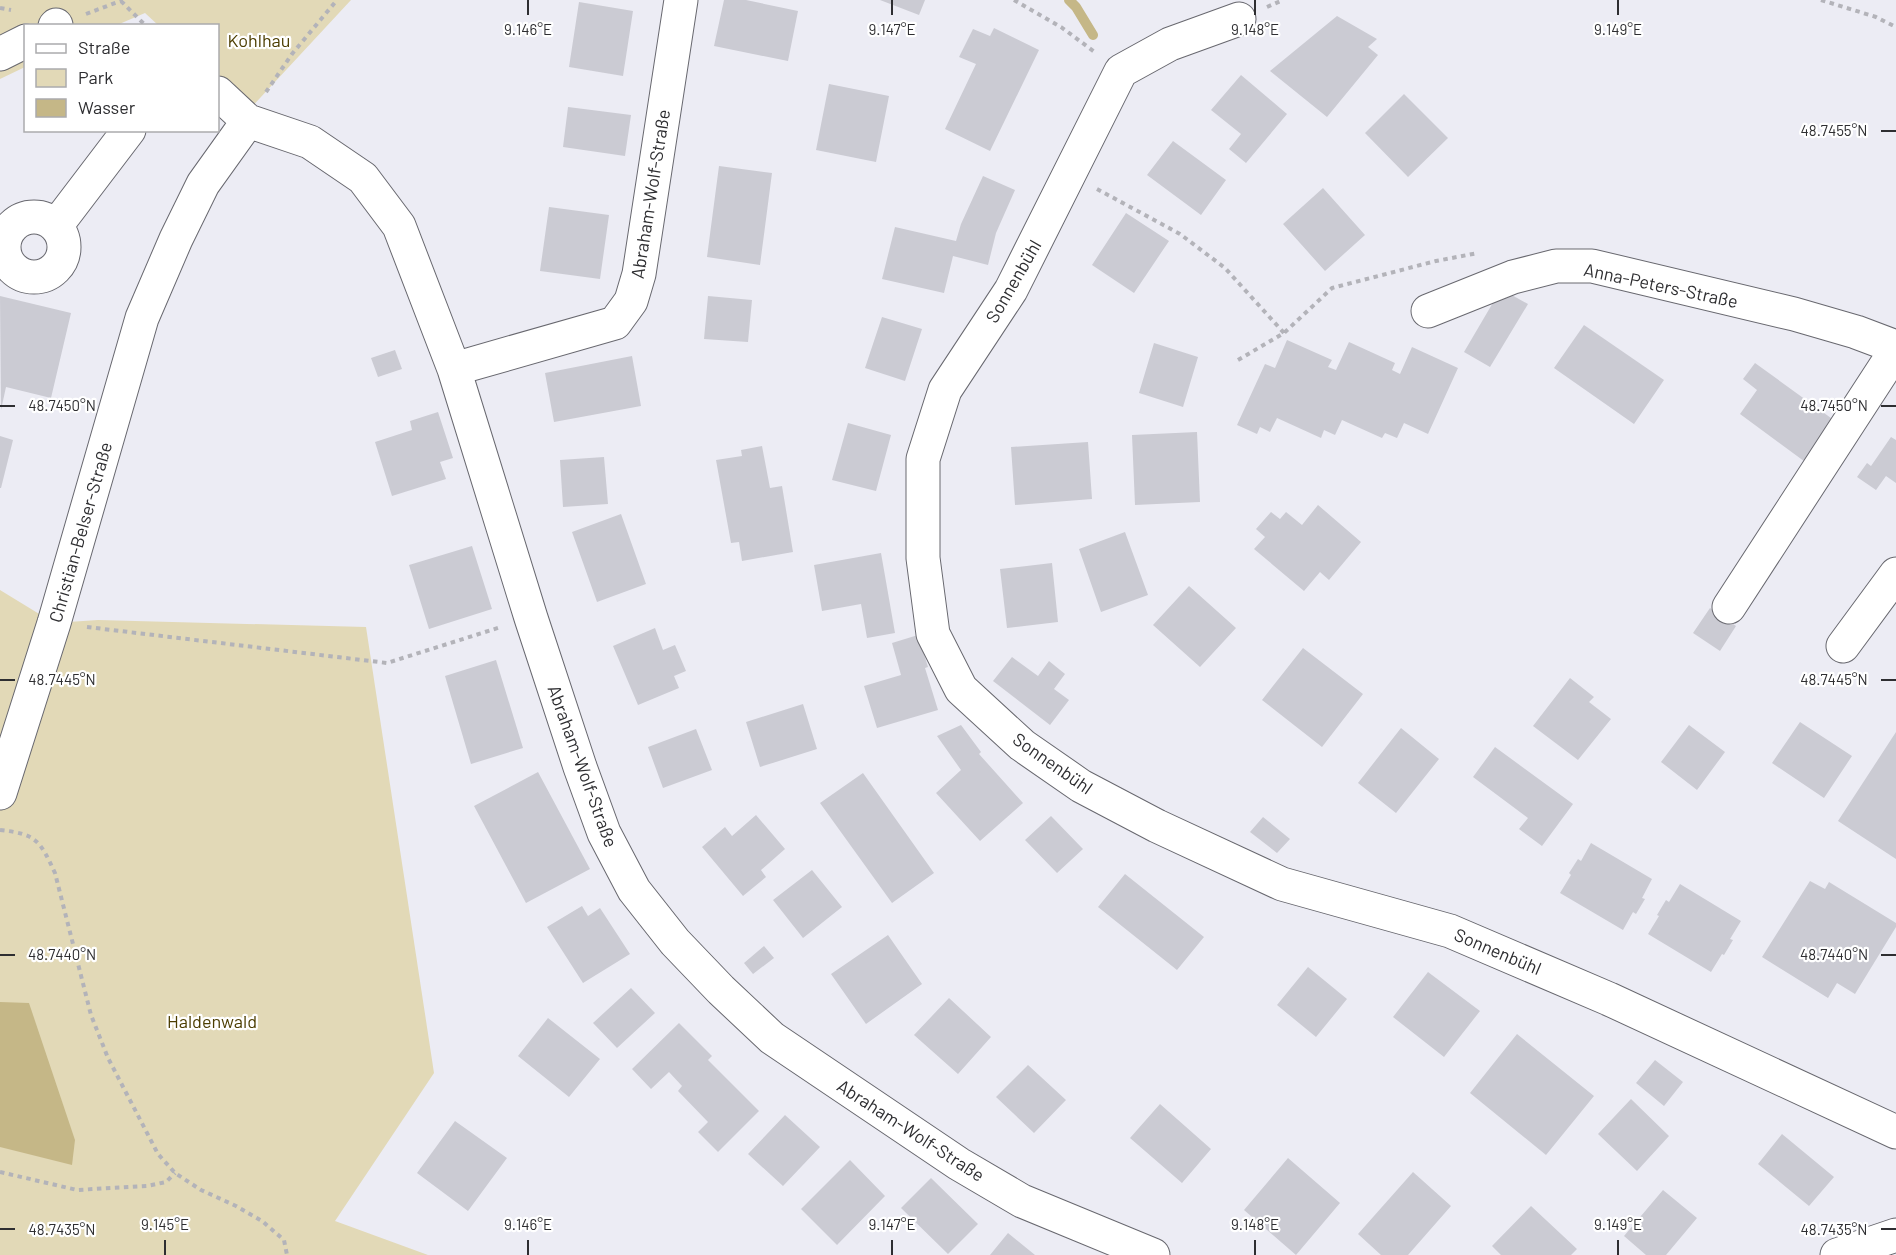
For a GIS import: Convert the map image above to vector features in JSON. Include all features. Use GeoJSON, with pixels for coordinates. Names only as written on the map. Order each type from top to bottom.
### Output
{"type":"FeatureCollection","features":[{"type":"Feature","properties":{"kind":"street","name":"Abraham-Wolf-Straße"},"geometry":{"type":"LineString","coordinates":[[453,369],[615,323],[632,301],[639,274],[681,0]]}},
{"type":"Feature","properties":{"kind":"street"},"geometry":{"type":"LineString","coordinates":[[1121,71],[1170,44],[1239,19]]}},
{"type":"Feature","properties":{"kind":"street"},"geometry":{"type":"LineString","coordinates":[[0,54],[24,42]]}},
{"type":"Feature","properties":{"kind":"street","name":"Sonnenbühl"},"geometry":{"type":"LineString","coordinates":[[1121,71],[1011,290],[945,390],[923,459],[923,558],[933,634],[961,689],[1022,745],[1081,786],[1157,826],[1282,884],[1450,931],[1609,999],[1896,1132]]}},
{"type":"Feature","properties":{"kind":"street"},"geometry":{"type":"LineString","coordinates":[[219,94],[248,120]]}},
{"type":"Feature","properties":{"kind":"street","name":"Abraham-Wolf-Straße"},"geometry":{"type":"LineString","coordinates":[[248,120],[310,142],[363,178],[399,226],[453,369],[576,757],[603,833],[634,890],[675,942],[772,1038],[959,1164],[1022,1201],[1138,1252]]}},
{"type":"Feature","properties":{"kind":"street","name":"Christian-Belser-Straße"},"geometry":{"type":"LineString","coordinates":[[0,793],[54,623],[142,318],[203,184],[248,120]]}},
{"type":"Feature","properties":{"kind":"street"},"geometry":{"type":"LineString","coordinates":[[56,226],[127,132]]}},
{"type":"Feature","properties":{"kind":"street","name":"Anna-Peters-Straße"},"geometry":{"type":"LineString","coordinates":[[1428,311],[1513,277],[1556,266],[1592,266],[1794,314],[1856,332],[1896,349]]}},
{"type":"Feature","properties":{"kind":"street"},"geometry":{"type":"LineString","coordinates":[[1729,606],[1896,349]]}},
{"type":"Feature","properties":{"kind":"street"},"geometry":{"type":"LineString","coordinates":[[1843,646],[1896,574]]}},
{"type":"Feature","properties":{"kind":"street"},"geometry":{"type":"LineString","coordinates":[[1837,1255],[1896,1235]]}},
{"type":"Feature","properties":{"kind":"path"},"geometry":{"type":"LineString","coordinates":[[122,0],[144,24]]}},
{"type":"Feature","properties":{"kind":"path"},"geometry":{"type":"LineString","coordinates":[[248,120],[292,54],[337,0]]}},
{"type":"Feature","properties":{"kind":"path"},"geometry":{"type":"LineString","coordinates":[[1014,0],[1061,27],[1121,71]]}},
{"type":"Feature","properties":{"kind":"path"},"geometry":{"type":"LineString","coordinates":[[1821,0],[1876,17],[1896,27]]}},
{"type":"Feature","properties":{"kind":"path"},"geometry":{"type":"LineString","coordinates":[[1070,175],[1180,234],[1225,268],[1284,333]]}},
{"type":"Feature","properties":{"kind":"path"},"geometry":{"type":"LineString","coordinates":[[54,623],[387,663],[531,618]]}},
{"type":"Feature","properties":{"kind":"path"},"geometry":{"type":"LineString","coordinates":[[0,830],[14,831],[33,837],[46,853],[56,873],[91,1015],[108,1059],[158,1154],[175,1173],[201,1190],[262,1221],[284,1240],[287,1255]]}},
{"type":"Feature","properties":{"kind":"path"},"geometry":{"type":"LineString","coordinates":[[0,1173],[76,1190],[147,1186],[166,1182],[175,1173]]}},
{"type":"Feature","properties":{"kind":"green space","name":"Kohlhau"},"geometry":{"type":"Polygon","coordinates":[[[0,0],[351,0],[247,112],[219,84],[219,24],[157,24],[145,13],[119,24],[24,24],[24,67],[0,79],[0,0]]]}},
{"type":"Feature","properties":{"kind":"green space","name":"Haldenwald"},"geometry":{"type":"Polygon","coordinates":[[[0,590],[54,623],[98,620],[366,627],[434,1073],[335,1221],[428,1255],[0,1255],[0,590]]]}},
{"type":"Feature","properties":{"kind":"water"},"geometry":{"type":"Polygon","coordinates":[[[0,1002],[29,1003],[75,1140],[72,1165],[0,1147],[0,1002]]]}},
{"type":"Feature","properties":{"kind":"building"},"geometry":{"type":"Polygon","coordinates":[[[724,0],[746,0],[798,11],[788,61],[714,46],[724,0]]]}},
{"type":"Feature","properties":{"kind":"building"},"geometry":{"type":"Polygon","coordinates":[[[880,0],[925,0],[919,15],[880,0]]]}},
{"type":"Feature","properties":{"kind":"building"},"geometry":{"type":"Polygon","coordinates":[[[579,2],[633,11],[623,76],[569,67],[579,2]]]}},
{"type":"Feature","properties":{"kind":"building"},"geometry":{"type":"Polygon","coordinates":[[[1337,16],[1377,39],[1368,47],[1378,55],[1327,117],[1270,71],[1337,16]]]}},
{"type":"Feature","properties":{"kind":"building"},"geometry":{"type":"Polygon","coordinates":[[[994,28],[1039,50],[990,151],[945,129],[976,64],[959,57],[973,29],[990,36],[994,28]]]}},
{"type":"Feature","properties":{"kind":"building"},"geometry":{"type":"Polygon","coordinates":[[[1241,75],[1287,114],[1246,163],[1229,149],[1241,134],[1211,110],[1241,75]]]}},
{"type":"Feature","properties":{"kind":"building"},"geometry":{"type":"Polygon","coordinates":[[[829,84],[889,96],[876,162],[816,150],[829,84]]]}},
{"type":"Feature","properties":{"kind":"building"},"geometry":{"type":"Polygon","coordinates":[[[1404,94],[1448,138],[1408,177],[1365,133],[1404,94]]]}},
{"type":"Feature","properties":{"kind":"building"},"geometry":{"type":"Polygon","coordinates":[[[568,107],[631,115],[625,156],[563,147],[568,107]]]}},
{"type":"Feature","properties":{"kind":"building"},"geometry":{"type":"Polygon","coordinates":[[[1173,141],[1226,180],[1201,215],[1147,175],[1173,141]]]}},
{"type":"Feature","properties":{"kind":"building"},"geometry":{"type":"Polygon","coordinates":[[[719,166],[772,173],[760,265],[707,257],[719,166]]]}},
{"type":"Feature","properties":{"kind":"building"},"geometry":{"type":"Polygon","coordinates":[[[983,176],[1015,190],[996,233],[988,265],[953,256],[944,293],[882,279],[895,227],[956,241],[961,224],[983,176]]]}},
{"type":"Feature","properties":{"kind":"building"},"geometry":{"type":"Polygon","coordinates":[[[1323,188],[1365,235],[1325,271],[1283,224],[1323,188]]]}},
{"type":"Feature","properties":{"kind":"building"},"geometry":{"type":"Polygon","coordinates":[[[549,207],[609,215],[600,279],[540,271],[549,207]]]}},
{"type":"Feature","properties":{"kind":"building"},"geometry":{"type":"Polygon","coordinates":[[[1126,213],[1169,241],[1134,293],[1092,265],[1126,213]]]}},
{"type":"Feature","properties":{"kind":"building"},"geometry":{"type":"Polygon","coordinates":[[[1501,289],[1528,304],[1490,367],[1464,352],[1501,289]]]}},
{"type":"Feature","properties":{"kind":"building"},"geometry":{"type":"Polygon","coordinates":[[[0,296],[71,313],[51,398],[6,387],[1,410],[0,296]]]}},
{"type":"Feature","properties":{"kind":"building"},"geometry":{"type":"Polygon","coordinates":[[[708,296],[752,300],[748,342],[704,339],[708,296]]]}},
{"type":"Feature","properties":{"kind":"building"},"geometry":{"type":"Polygon","coordinates":[[[882,317],[922,329],[905,381],[865,368],[882,317]]]}},
{"type":"Feature","properties":{"kind":"building"},"geometry":{"type":"Polygon","coordinates":[[[1584,325],[1664,380],[1634,424],[1554,368],[1584,325]]]}},
{"type":"Feature","properties":{"kind":"building"},"geometry":{"type":"Polygon","coordinates":[[[1287,340],[1332,360],[1328,367],[1336,370],[1349,342],[1395,363],[1392,370],[1400,374],[1412,347],[1458,368],[1428,434],[1404,423],[1397,438],[1385,433],[1382,438],[1342,420],[1335,435],[1324,430],[1321,438],[1277,418],[1270,432],[1260,427],[1257,434],[1237,425],[1265,364],[1275,368],[1287,340]]]}},
{"type":"Feature","properties":{"kind":"building"},"geometry":{"type":"Polygon","coordinates":[[[1154,343],[1198,357],[1183,407],[1139,393],[1154,343]]]}},
{"type":"Feature","properties":{"kind":"building"},"geometry":{"type":"Polygon","coordinates":[[[395,350],[402,369],[378,377],[371,358],[395,350]]]}},
{"type":"Feature","properties":{"kind":"building"},"geometry":{"type":"Polygon","coordinates":[[[632,356],[641,406],[554,422],[545,373],[632,356]]]}},
{"type":"Feature","properties":{"kind":"building"},"geometry":{"type":"Polygon","coordinates":[[[1755,363],[1842,426],[1812,467],[1740,414],[1757,390],[1743,379],[1755,363]]]}},
{"type":"Feature","properties":{"kind":"building"},"geometry":{"type":"Polygon","coordinates":[[[438,412],[453,458],[440,462],[446,479],[392,496],[375,442],[412,430],[410,421],[438,412]]]}},
{"type":"Feature","properties":{"kind":"building"},"geometry":{"type":"Polygon","coordinates":[[[848,423],[891,435],[876,491],[832,480],[848,423]]]}},
{"type":"Feature","properties":{"kind":"building"},"geometry":{"type":"Polygon","coordinates":[[[1197,432],[1200,502],[1135,505],[1132,435],[1197,432]]]}},
{"type":"Feature","properties":{"kind":"building"},"geometry":{"type":"Polygon","coordinates":[[[0,436],[13,440],[1,488],[0,488],[0,436]]]}},
{"type":"Feature","properties":{"kind":"building"},"geometry":{"type":"Polygon","coordinates":[[[1891,437],[1896,440],[1896,483],[1886,476],[1876,490],[1857,477],[1867,463],[1871,466],[1891,437]]]}},
{"type":"Feature","properties":{"kind":"building"},"geometry":{"type":"Polygon","coordinates":[[[1088,442],[1092,499],[1015,505],[1011,447],[1088,442]]]}},
{"type":"Feature","properties":{"kind":"building"},"geometry":{"type":"Polygon","coordinates":[[[762,446],[770,488],[782,486],[793,552],[742,561],[739,542],[731,543],[716,460],[742,456],[741,450],[762,446]]]}},
{"type":"Feature","properties":{"kind":"building"},"geometry":{"type":"Polygon","coordinates":[[[604,457],[608,504],[563,507],[560,460],[604,457]]]}},
{"type":"Feature","properties":{"kind":"building"},"geometry":{"type":"Polygon","coordinates":[[[1318,505],[1361,542],[1329,580],[1320,572],[1304,591],[1254,549],[1265,537],[1256,529],[1271,512],[1280,519],[1286,512],[1302,525],[1318,505]]]}},
{"type":"Feature","properties":{"kind":"building"},"geometry":{"type":"Polygon","coordinates":[[[621,514],[646,584],[597,602],[572,532],[621,514]]]}},
{"type":"Feature","properties":{"kind":"building"},"geometry":{"type":"Polygon","coordinates":[[[1125,532],[1148,595],[1101,612],[1079,549],[1125,532]]]}},
{"type":"Feature","properties":{"kind":"building"},"geometry":{"type":"Polygon","coordinates":[[[472,546],[492,609],[429,629],[409,565],[472,546]]]}},
{"type":"Feature","properties":{"kind":"building"},"geometry":{"type":"Polygon","coordinates":[[[881,553],[895,633],[867,638],[861,604],[822,611],[814,565],[881,553]]]}},
{"type":"Feature","properties":{"kind":"building"},"geometry":{"type":"Polygon","coordinates":[[[1052,563],[1058,622],[1007,628],[1000,569],[1052,563]]]}},
{"type":"Feature","properties":{"kind":"building"},"geometry":{"type":"Polygon","coordinates":[[[1189,586],[1236,628],[1200,667],[1153,625],[1189,586]]]}},
{"type":"Feature","properties":{"kind":"building"},"geometry":{"type":"Polygon","coordinates":[[[1710,608],[1736,626],[1720,651],[1693,633],[1710,608]]]}},
{"type":"Feature","properties":{"kind":"building"},"geometry":{"type":"Polygon","coordinates":[[[655,628],[663,650],[675,645],[686,671],[674,676],[679,688],[638,705],[613,646],[655,628]]]}},
{"type":"Feature","properties":{"kind":"building"},"geometry":{"type":"Polygon","coordinates":[[[918,635],[938,710],[877,728],[864,686],[901,675],[892,643],[918,635]]]}},
{"type":"Feature","properties":{"kind":"building"},"geometry":{"type":"Polygon","coordinates":[[[1303,648],[1363,694],[1322,747],[1262,700],[1303,648]]]}},
{"type":"Feature","properties":{"kind":"building"},"geometry":{"type":"Polygon","coordinates":[[[1012,657],[1038,676],[1049,661],[1065,674],[1054,689],[1069,700],[1050,725],[993,681],[1012,657]]]}},
{"type":"Feature","properties":{"kind":"building"},"geometry":{"type":"Polygon","coordinates":[[[496,660],[523,748],[471,764],[445,676],[496,660]]]}},
{"type":"Feature","properties":{"kind":"building"},"geometry":{"type":"Polygon","coordinates":[[[1570,678],[1594,697],[1589,702],[1611,719],[1578,760],[1533,726],[1570,678]]]}},
{"type":"Feature","properties":{"kind":"building"},"geometry":{"type":"Polygon","coordinates":[[[803,704],[817,749],[760,767],[746,722],[803,704]]]}},
{"type":"Feature","properties":{"kind":"building"},"geometry":{"type":"Polygon","coordinates":[[[1800,722],[1852,756],[1824,798],[1772,763],[1800,722]]]}},
{"type":"Feature","properties":{"kind":"building"},"geometry":{"type":"Polygon","coordinates":[[[961,725],[981,752],[979,754],[1023,803],[980,841],[936,793],[961,770],[937,736],[961,725]]]}},
{"type":"Feature","properties":{"kind":"building"},"geometry":{"type":"Polygon","coordinates":[[[1689,725],[1725,752],[1697,790],[1661,762],[1689,725]]]}},
{"type":"Feature","properties":{"kind":"building"},"geometry":{"type":"Polygon","coordinates":[[[1401,728],[1439,759],[1396,813],[1358,783],[1401,728]]]}},
{"type":"Feature","properties":{"kind":"building"},"geometry":{"type":"Polygon","coordinates":[[[696,729],[712,770],[663,788],[648,747],[696,729]]]}},
{"type":"Feature","properties":{"kind":"building"},"geometry":{"type":"Polygon","coordinates":[[[1896,732],[1896,859],[1838,821],[1896,732]]]}},
{"type":"Feature","properties":{"kind":"building"},"geometry":{"type":"Polygon","coordinates":[[[1495,747],[1573,804],[1542,846],[1519,829],[1528,818],[1473,777],[1495,747]]]}},
{"type":"Feature","properties":{"kind":"building"},"geometry":{"type":"Polygon","coordinates":[[[538,772],[590,869],[526,903],[474,806],[538,772]]]}},
{"type":"Feature","properties":{"kind":"building"},"geometry":{"type":"Polygon","coordinates":[[[863,773],[934,873],[892,903],[820,803],[863,773]]]}},
{"type":"Feature","properties":{"kind":"building"},"geometry":{"type":"Polygon","coordinates":[[[756,815],[785,849],[761,870],[766,877],[743,896],[702,847],[725,827],[732,836],[756,815]]]}},
{"type":"Feature","properties":{"kind":"building"},"geometry":{"type":"Polygon","coordinates":[[[1051,816],[1083,849],[1057,873],[1025,840],[1051,816]]]}},
{"type":"Feature","properties":{"kind":"building"},"geometry":{"type":"Polygon","coordinates":[[[1263,817],[1290,839],[1277,853],[1250,832],[1263,817]]]}},
{"type":"Feature","properties":{"kind":"building"},"geometry":{"type":"Polygon","coordinates":[[[1591,843],[1652,879],[1642,898],[1645,899],[1636,914],[1633,912],[1623,930],[1560,893],[1571,875],[1569,873],[1578,859],[1581,861],[1591,843]]]}},
{"type":"Feature","properties":{"kind":"building"},"geometry":{"type":"Polygon","coordinates":[[[812,870],[842,907],[803,938],[773,900],[812,870]]]}},
{"type":"Feature","properties":{"kind":"building"},"geometry":{"type":"Polygon","coordinates":[[[1125,874],[1204,937],[1177,970],[1098,907],[1125,874]]]}},
{"type":"Feature","properties":{"kind":"building"},"geometry":{"type":"Polygon","coordinates":[[[1810,881],[1825,889],[1829,882],[1896,923],[1896,927],[1855,994],[1837,983],[1828,998],[1762,957],[1810,881]]]}},
{"type":"Feature","properties":{"kind":"building"},"geometry":{"type":"Polygon","coordinates":[[[1680,884],[1741,921],[1730,939],[1733,940],[1711,972],[1648,934],[1666,900],[1669,902],[1680,884]]]}},
{"type":"Feature","properties":{"kind":"building"},"geometry":{"type":"Polygon","coordinates":[[[582,906],[588,916],[600,908],[630,954],[583,983],[547,927],[582,906]]]}},
{"type":"Feature","properties":{"kind":"building"},"geometry":{"type":"Polygon","coordinates":[[[888,935],[922,984],[866,1024],[831,974],[888,935]]]}},
{"type":"Feature","properties":{"kind":"building"},"geometry":{"type":"Polygon","coordinates":[[[764,946],[774,958],[753,974],[744,963],[764,946]]]}},
{"type":"Feature","properties":{"kind":"building"},"geometry":{"type":"Polygon","coordinates":[[[1308,967],[1347,999],[1316,1037],[1277,1005],[1308,967]]]}},
{"type":"Feature","properties":{"kind":"building"},"geometry":{"type":"Polygon","coordinates":[[[1428,972],[1480,1011],[1444,1057],[1393,1017],[1428,972]]]}},
{"type":"Feature","properties":{"kind":"building"},"geometry":{"type":"Polygon","coordinates":[[[631,988],[655,1013],[617,1048],[593,1023],[631,988]]]}},
{"type":"Feature","properties":{"kind":"building"},"geometry":{"type":"Polygon","coordinates":[[[949,998],[991,1037],[958,1074],[914,1035],[949,998]]]}},
{"type":"Feature","properties":{"kind":"building"},"geometry":{"type":"Polygon","coordinates":[[[548,1018],[600,1059],[569,1097],[518,1056],[548,1018]]]}},
{"type":"Feature","properties":{"kind":"building"},"geometry":{"type":"Polygon","coordinates":[[[679,1023],[712,1056],[708,1060],[759,1111],[718,1152],[698,1132],[708,1122],[678,1091],[682,1086],[669,1072],[651,1089],[632,1069],[679,1023]]]}},
{"type":"Feature","properties":{"kind":"building"},"geometry":{"type":"Polygon","coordinates":[[[1517,1034],[1594,1096],[1546,1155],[1470,1093],[1517,1034]]]}},
{"type":"Feature","properties":{"kind":"building"},"geometry":{"type":"Polygon","coordinates":[[[1655,1060],[1683,1082],[1664,1106],[1636,1083],[1655,1060]]]}},
{"type":"Feature","properties":{"kind":"building"},"geometry":{"type":"Polygon","coordinates":[[[1028,1065],[1066,1100],[1034,1133],[996,1097],[1028,1065]]]}},
{"type":"Feature","properties":{"kind":"building"},"geometry":{"type":"Polygon","coordinates":[[[1631,1099],[1669,1136],[1637,1171],[1598,1134],[1631,1099]]]}},
{"type":"Feature","properties":{"kind":"building"},"geometry":{"type":"Polygon","coordinates":[[[1160,1104],[1211,1149],[1182,1183],[1130,1138],[1160,1104]]]}},
{"type":"Feature","properties":{"kind":"building"},"geometry":{"type":"Polygon","coordinates":[[[785,1115],[820,1147],[783,1186],[748,1154],[785,1115]]]}},
{"type":"Feature","properties":{"kind":"building"},"geometry":{"type":"Polygon","coordinates":[[[455,1121],[507,1158],[468,1211],[417,1173],[455,1121]]]}},
{"type":"Feature","properties":{"kind":"building"},"geometry":{"type":"Polygon","coordinates":[[[1782,1134],[1834,1177],[1809,1206],[1758,1164],[1782,1134]]]}},
{"type":"Feature","properties":{"kind":"building"},"geometry":{"type":"Polygon","coordinates":[[[1288,1158],[1340,1203],[1296,1255],[1244,1210],[1288,1158]]]}},
{"type":"Feature","properties":{"kind":"building"},"geometry":{"type":"Polygon","coordinates":[[[850,1160],[885,1196],[837,1245],[801,1209],[850,1160]]]}},
{"type":"Feature","properties":{"kind":"building"},"geometry":{"type":"Polygon","coordinates":[[[1413,1172],[1451,1206],[1408,1255],[1381,1255],[1358,1234],[1413,1172]]]}},
{"type":"Feature","properties":{"kind":"building"},"geometry":{"type":"Polygon","coordinates":[[[931,1178],[978,1224],[948,1254],[901,1208],[931,1178]]]}},
{"type":"Feature","properties":{"kind":"building"},"geometry":{"type":"Polygon","coordinates":[[[1663,1190],[1697,1218],[1666,1255],[1646,1255],[1624,1236],[1663,1190]]]}},
{"type":"Feature","properties":{"kind":"building"},"geometry":{"type":"Polygon","coordinates":[[[1531,1206],[1577,1249],[1571,1255],[1501,1255],[1492,1246],[1531,1206]]]}},
{"type":"Feature","properties":{"kind":"building"},"geometry":{"type":"Polygon","coordinates":[[[1008,1233],[1035,1255],[990,1255],[1008,1233]]]}},
{"type":"Feature","properties":{"kind":"waterway"},"geometry":{"type":"LineString","coordinates":[[1069,0],[1076,7],[1093,35]]}}]}
